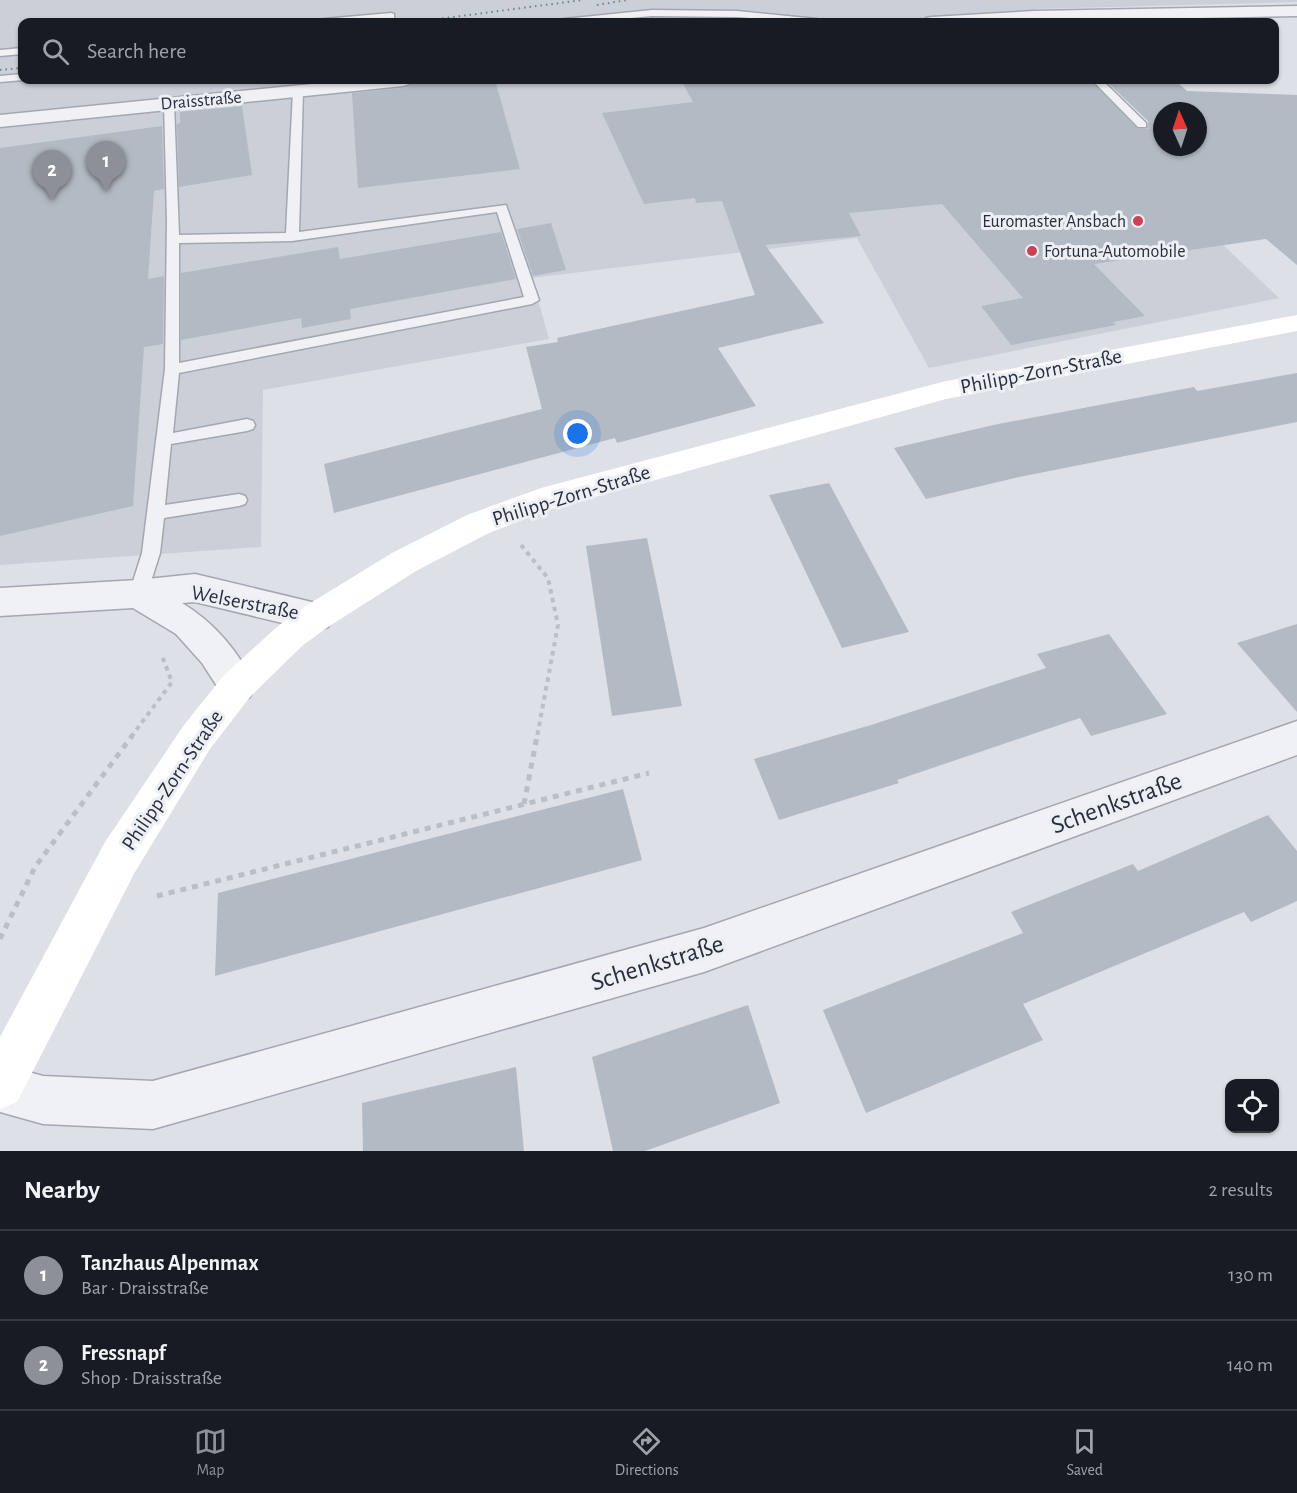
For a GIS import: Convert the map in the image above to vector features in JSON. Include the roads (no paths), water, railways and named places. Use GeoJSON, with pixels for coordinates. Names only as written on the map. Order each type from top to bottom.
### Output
{"type":"FeatureCollection","features":[{"type":"Feature","properties":{"kind":"main road","name":"Philipp-Zorn-Straße"},"geometry":{"type":"LineString","coordinates":[[0,1087],[120,857],[197,737],[237,686],[290,636],[316,616],[404,562],[478,524],[541,500],[946,390],[1297,323]]}},
{"type":"Feature","properties":{"kind":"street"},"geometry":{"type":"LineString","coordinates":[[1070,18],[1297,11]]}},
{"type":"Feature","properties":{"kind":"street","name":"Draisstraße"},"geometry":{"type":"LineString","coordinates":[[0,121],[365,84]]}},
{"type":"Feature","properties":{"kind":"street","name":"Welserstraße"},"geometry":{"type":"LineString","coordinates":[[0,602],[138,594],[195,588],[316,616]]}},
{"type":"Feature","properties":{"kind":"street","name":"Welserstraße"},"geometry":{"type":"LineString","coordinates":[[138,594],[188,624],[214,652],[237,686]]}},
{"type":"Feature","properties":{"kind":"street","name":"Schenkstraße"},"geometry":{"type":"LineString","coordinates":[[0,1087],[43,1100],[153,1105],[704,950],[1297,738]]}},
{"type":"Feature","properties":{"kind":"lane"},"geometry":{"type":"LineString","coordinates":[[603,18],[652,13],[737,14],[777,18]]}},
{"type":"Feature","properties":{"kind":"lane"},"geometry":{"type":"LineString","coordinates":[[369,18],[391,16]]}},
{"type":"Feature","properties":{"kind":"lane"},"geometry":{"type":"LineString","coordinates":[[0,53],[18,51]]}},
{"type":"Feature","properties":{"kind":"lane"},"geometry":{"type":"LineString","coordinates":[[0,79],[18,77]]}},
{"type":"Feature","properties":{"kind":"lane"},"geometry":{"type":"LineString","coordinates":[[1101,84],[1142,125]]}},
{"type":"Feature","properties":{"kind":"lane"},"geometry":{"type":"LineString","coordinates":[[292,237],[298,91]]}},
{"type":"Feature","properties":{"kind":"lane"},"geometry":{"type":"LineString","coordinates":[[138,594],[151,553],[172,369],[169,103]]}},
{"type":"Feature","properties":{"kind":"lane"},"geometry":{"type":"LineString","coordinates":[[172,240],[292,237],[502,208],[532,300],[172,369]]}},
{"type":"Feature","properties":{"kind":"lane"},"geometry":{"type":"LineString","coordinates":[[164,440],[247,425]]}},
{"type":"Feature","properties":{"kind":"lane"},"geometry":{"type":"LineString","coordinates":[[156,513],[239,500]]}},
{"type":"Feature","properties":{"kind":"railway"},"geometry":{"type":"LineString","coordinates":[[446,18],[583,0]]}},
{"type":"Feature","properties":{"kind":"railway"},"geometry":{"type":"LineString","coordinates":[[597,5],[627,0]]}},
{"type":"Feature","properties":{"kind":"railway"},"geometry":{"type":"LineString","coordinates":[[0,70],[18,68]]}},
{"type":"Feature","properties":{"kind":"place","name":"Tanzhaus Alpenmax"},"geometry":{"type":"Point","coordinates":[106,191]}},
{"type":"Feature","properties":{"kind":"place","name":"Fressnapf"},"geometry":{"type":"Point","coordinates":[52,200]}},
{"type":"Feature","properties":{"kind":"place","name":"Euromaster Ansbach"},"geometry":{"type":"Point","coordinates":[1138,221]}},
{"type":"Feature","properties":{"kind":"place","name":"Fortuna-Automobile"},"geometry":{"type":"Point","coordinates":[1032,251]}}]}
